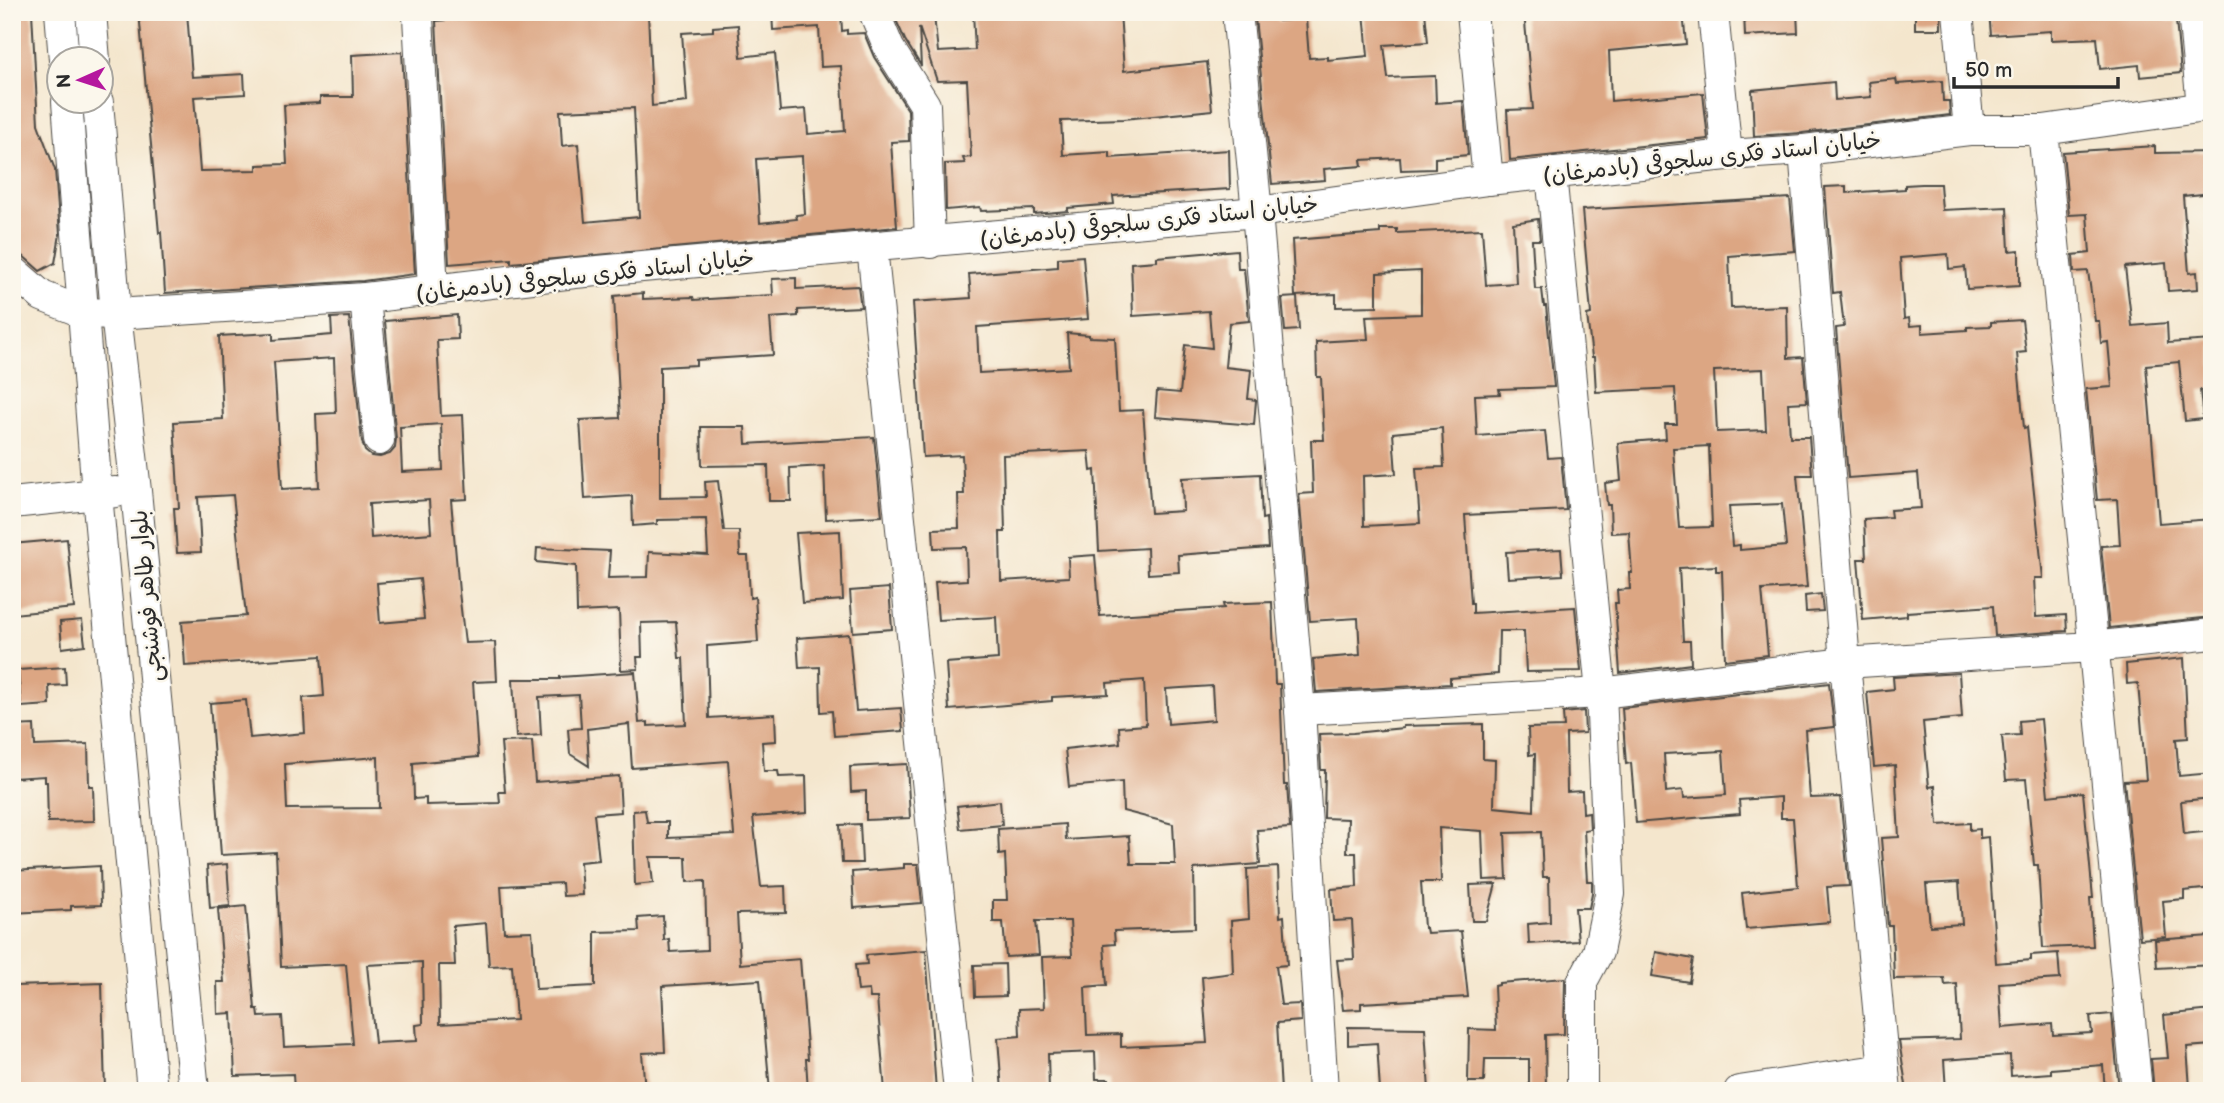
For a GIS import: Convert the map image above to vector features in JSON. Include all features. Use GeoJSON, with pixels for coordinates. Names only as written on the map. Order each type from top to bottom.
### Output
{"type":"FeatureCollection","features":[{"type":"Feature","properties":{"kind":"street"},"geometry":{"type":"LineString","coordinates":[[60,12],[63,46]]}},
{"type":"Feature","properties":{"kind":"street"},"geometry":{"type":"LineString","coordinates":[[91,12],[94,46]]}},
{"type":"Feature","properties":{"kind":"street"},"geometry":{"type":"LineString","coordinates":[[874,12],[889,48],[925,105],[930,243]]}},
{"type":"Feature","properties":{"kind":"street"},"geometry":{"type":"LineString","coordinates":[[1237,12],[1300,710],[1323,1091]]}},
{"type":"Feature","properties":{"kind":"street"},"geometry":{"type":"LineString","coordinates":[[1472,12],[1488,180]]}},
{"type":"Feature","properties":{"kind":"street"},"geometry":{"type":"LineString","coordinates":[[1713,12],[1727,155]]}},
{"type":"Feature","properties":{"kind":"street"},"geometry":{"type":"LineString","coordinates":[[1958,12],[1969,130]]}},
{"type":"Feature","properties":{"kind":"street"},"geometry":{"type":"LineString","coordinates":[[2193,12],[2207,106]]}},
{"type":"Feature","properties":{"kind":"street"},"geometry":{"type":"LineString","coordinates":[[418,17],[433,289]]}},
{"type":"Feature","properties":{"kind":"street","name":"خیابان استاد فکری سلجوقی (بادمرغان)"},"geometry":{"type":"LineString","coordinates":[[84,313],[116,314],[365,298],[575,273],[1257,212],[1488,180],[1727,155],[1804,150],[1969,130],[2043,130],[2207,106]]}},
{"type":"Feature","properties":{"kind":"street","name":"بلوار طاهر فوشنجی"},"geometry":{"type":"LineString","coordinates":[[68,116],[97,494],[152,1091]]}},
{"type":"Feature","properties":{"kind":"street","name":"بلوار طاهر فوشنجی"},"geometry":{"type":"LineString","coordinates":[[99,116],[116,314],[136,491],[194,1091]]}},
{"type":"Feature","properties":{"kind":"street"},"geometry":{"type":"LineString","coordinates":[[2043,130],[2137,1091]]}},
{"type":"Feature","properties":{"kind":"street"},"geometry":{"type":"LineString","coordinates":[[1739,1091],[1885,1080],[1844,663],[1804,150]]}},
{"type":"Feature","properties":{"kind":"street"},"geometry":{"type":"LineString","coordinates":[[1551,173],[1601,693],[1610,894],[1598,952],[1583,982],[1582,1091]]}},
{"type":"Feature","properties":{"kind":"street"},"geometry":{"type":"LineString","coordinates":[[872,247],[959,1091]]}},
{"type":"Feature","properties":{"kind":"street"},"geometry":{"type":"LineString","coordinates":[[12,270],[42,296],[84,313]]}},
{"type":"Feature","properties":{"kind":"street"},"geometry":{"type":"LineString","coordinates":[[365,298],[379,440]]}},
{"type":"Feature","properties":{"kind":"street"},"geometry":{"type":"LineString","coordinates":[[12,503],[136,491]]}},
{"type":"Feature","properties":{"kind":"street"},"geometry":{"type":"LineString","coordinates":[[1300,710],[1601,693],[1844,663],[2092,647],[2212,634]]}},
{"type":"Feature","properties":{"kind":"building"},"geometry":{"type":"Polygon","coordinates":[[[12,12],[32,12],[38,124],[55,170],[60,234],[55,263],[40,271],[12,246],[12,12]]]}},
{"type":"Feature","properties":{"kind":"building"},"geometry":{"type":"Polygon","coordinates":[[[139,12],[187,12],[192,77],[244,74],[245,94],[194,97],[200,171],[257,170],[257,165],[287,164],[284,105],[320,103],[320,97],[353,97],[352,55],[402,52],[415,274],[363,281],[165,293],[139,12]]]}},
{"type":"Feature","properties":{"kind":"building"},"geometry":{"type":"Polygon","coordinates":[[[547,12],[648,12],[652,106],[687,102],[682,33],[713,31],[713,27],[738,25],[741,57],[775,53],[780,111],[806,109],[808,134],[845,131],[841,66],[821,67],[819,27],[773,30],[772,12],[841,12],[842,31],[847,30],[847,34],[864,33],[874,57],[908,110],[909,141],[891,142],[897,227],[511,263],[511,259],[449,264],[436,21],[547,12]],[[634,108],[560,111],[562,146],[578,144],[585,222],[639,217],[634,108]],[[802,156],[756,159],[760,223],[797,219],[796,215],[805,214],[802,156]]]}},
{"type":"Feature","properties":{"kind":"building"},"geometry":{"type":"Polygon","coordinates":[[[973,12],[1120,12],[1124,71],[1207,62],[1212,110],[1124,119],[1061,121],[1063,155],[1110,152],[1110,158],[1229,150],[1230,189],[1113,196],[1114,204],[1034,214],[1034,209],[981,211],[980,207],[946,210],[945,164],[965,163],[963,158],[971,157],[967,80],[937,81],[919,27],[921,66],[896,20],[934,16],[938,52],[975,50],[973,12]]]}},
{"type":"Feature","properties":{"kind":"building"},"geometry":{"type":"Polygon","coordinates":[[[1364,12],[1425,12],[1428,42],[1384,45],[1388,78],[1435,76],[1436,103],[1463,101],[1468,155],[1435,158],[1435,169],[1401,170],[1400,158],[1361,160],[1362,166],[1324,169],[1325,180],[1272,184],[1255,18],[1278,16],[1278,21],[1306,19],[1309,58],[1328,57],[1328,60],[1368,56],[1364,12]]]}},
{"type":"Feature","properties":{"kind":"building"},"geometry":{"type":"Polygon","coordinates":[[[1524,12],[1683,12],[1686,44],[1609,51],[1611,101],[1703,93],[1708,139],[1510,160],[1507,110],[1533,109],[1524,12]]]}},
{"type":"Feature","properties":{"kind":"building"},"geometry":{"type":"Polygon","coordinates":[[[1744,12],[1797,12],[1798,33],[1745,36],[1744,12]]]}},
{"type":"Feature","properties":{"kind":"building"},"geometry":{"type":"Polygon","coordinates":[[[1915,12],[1941,12],[1941,29],[1915,29],[1915,12]]]}},
{"type":"Feature","properties":{"kind":"building"},"geometry":{"type":"Polygon","coordinates":[[[1989,12],[2166,12],[2167,21],[2176,21],[2181,73],[2140,77],[2139,65],[2100,69],[2097,38],[2051,40],[2051,31],[1991,35],[1989,12]]]}},
{"type":"Feature","properties":{"kind":"building"},"geometry":{"type":"Polygon","coordinates":[[[1896,79],[1897,84],[1942,81],[1943,101],[1949,101],[1950,115],[1802,133],[1754,136],[1752,90],[1834,82],[1835,100],[1871,97],[1869,82],[1896,79]]]}},
{"type":"Feature","properties":{"kind":"building"},"geometry":{"type":"Polygon","coordinates":[[[2155,146],[2155,153],[2212,152],[2212,193],[2183,196],[2189,273],[2197,272],[2198,289],[2168,291],[2166,263],[2125,267],[2132,326],[2167,323],[2168,343],[2212,340],[2212,389],[2200,390],[2203,419],[2185,421],[2179,362],[2146,365],[2159,523],[2212,519],[2212,617],[2109,628],[2101,546],[2120,545],[2117,499],[2097,500],[2086,389],[2112,387],[2108,342],[2101,343],[2088,271],[2074,272],[2073,255],[2090,253],[2087,214],[2069,215],[2063,152],[2155,146]]]}},
{"type":"Feature","properties":{"kind":"building"},"geometry":{"type":"Polygon","coordinates":[[[1940,184],[1942,210],[2007,207],[2009,251],[2019,250],[2019,286],[1967,289],[1965,267],[1949,269],[1948,254],[1900,258],[1904,319],[1909,318],[1910,326],[1922,325],[1922,333],[1967,330],[1967,327],[1991,326],[1991,322],[2022,320],[2026,352],[2017,353],[2043,578],[2034,578],[2036,617],[2066,615],[2067,631],[1995,636],[1993,606],[1907,612],[1907,616],[1863,620],[1858,559],[1866,559],[1864,519],[1891,517],[1890,510],[1921,508],[1918,473],[1848,478],[1836,328],[1844,327],[1840,292],[1833,293],[1825,187],[1846,186],[1846,193],[1905,189],[1905,185],[1940,184]]]}},
{"type":"Feature","properties":{"kind":"building"},"geometry":{"type":"Polygon","coordinates":[[[1790,198],[1795,251],[1729,256],[1731,308],[1787,306],[1788,358],[1803,357],[1807,402],[1788,403],[1790,437],[1809,437],[1812,475],[1797,475],[1807,587],[1762,590],[1768,655],[1725,660],[1722,571],[1716,571],[1716,566],[1679,568],[1683,641],[1690,641],[1691,664],[1620,673],[1615,603],[1618,603],[1617,590],[1630,589],[1629,573],[1632,573],[1629,532],[1611,533],[1610,505],[1607,505],[1605,483],[1621,481],[1618,443],[1666,439],[1665,424],[1677,424],[1675,388],[1596,392],[1587,315],[1591,314],[1582,210],[1790,198]],[[1763,369],[1714,371],[1717,432],[1766,430],[1763,369]],[[1709,446],[1673,448],[1679,528],[1712,527],[1709,446]],[[1782,504],[1729,506],[1732,546],[1740,545],[1740,550],[1786,546],[1782,504]]]}},
{"type":"Feature","properties":{"kind":"building"},"geometry":{"type":"Polygon","coordinates":[[[1538,219],[1540,240],[1532,240],[1535,289],[1542,289],[1546,306],[1554,387],[1499,389],[1500,394],[1475,395],[1477,436],[1545,431],[1548,458],[1561,457],[1566,510],[1465,515],[1471,603],[1473,613],[1575,607],[1581,671],[1526,672],[1524,631],[1499,631],[1498,674],[1450,678],[1450,684],[1316,692],[1313,659],[1360,655],[1358,618],[1310,621],[1299,494],[1313,493],[1311,440],[1324,440],[1321,377],[1317,377],[1316,342],[1368,339],[1366,316],[1421,314],[1421,271],[1377,273],[1377,306],[1336,307],[1336,294],[1295,296],[1292,240],[1380,233],[1380,229],[1397,229],[1397,233],[1482,229],[1486,285],[1516,283],[1513,223],[1538,219]],[[1442,428],[1393,433],[1396,474],[1363,476],[1364,526],[1420,523],[1416,468],[1444,467],[1442,428]]]}},
{"type":"Feature","properties":{"kind":"building"},"geometry":{"type":"Polygon","coordinates":[[[1237,250],[1238,269],[1244,269],[1249,321],[1229,323],[1225,367],[1251,370],[1248,399],[1256,400],[1254,425],[1155,417],[1157,391],[1180,393],[1185,345],[1212,348],[1209,311],[1133,316],[1131,263],[1157,261],[1157,257],[1237,250]]]}},
{"type":"Feature","properties":{"kind":"building"},"geometry":{"type":"Polygon","coordinates":[[[1083,256],[1088,319],[977,327],[979,373],[1069,368],[1067,333],[1115,338],[1119,411],[1143,410],[1151,513],[1183,511],[1182,478],[1260,474],[1262,519],[1266,518],[1268,548],[1178,555],[1179,572],[1148,574],[1147,548],[1099,551],[1095,470],[1091,471],[1089,451],[1003,455],[1005,532],[1000,532],[1001,581],[1069,577],[1068,557],[1095,555],[1100,616],[1272,602],[1275,684],[1280,684],[1284,785],[1287,785],[1290,828],[1257,830],[1260,864],[1194,869],[1195,928],[1114,931],[1115,944],[1104,945],[1107,985],[1085,987],[1087,1035],[1121,1034],[1121,1047],[1207,1043],[1202,977],[1233,973],[1231,921],[1249,919],[1247,869],[1278,867],[1280,917],[1284,916],[1287,965],[1276,966],[1281,1005],[1300,1004],[1301,1021],[1277,1023],[1281,1091],[1110,1091],[1109,1079],[1096,1079],[1095,1052],[1048,1054],[1049,1091],[1002,1091],[998,1038],[1020,1036],[1019,1009],[1044,1008],[1042,957],[1072,956],[1070,921],[1036,921],[1039,955],[1006,957],[1003,922],[993,922],[993,900],[1007,900],[1005,854],[999,855],[998,829],[1065,824],[1066,840],[1129,836],[1131,864],[1175,864],[1173,824],[1123,811],[1122,782],[1069,787],[1065,749],[1120,743],[1119,727],[1146,725],[1144,680],[1107,683],[1108,694],[1052,697],[1052,701],[949,710],[946,663],[998,659],[996,617],[938,620],[935,582],[967,580],[966,547],[934,548],[933,529],[959,528],[958,494],[964,494],[962,455],[923,457],[913,302],[971,298],[969,274],[1058,267],[1058,258],[1083,256]],[[1212,686],[1166,689],[1168,724],[1214,720],[1212,686]]]}},
{"type":"Feature","properties":{"kind":"building"},"geometry":{"type":"Polygon","coordinates":[[[796,278],[796,289],[858,286],[861,307],[798,310],[798,316],[770,318],[773,355],[696,360],[696,365],[660,367],[660,498],[706,497],[705,482],[718,481],[724,531],[739,531],[740,556],[748,556],[750,598],[755,597],[758,642],[707,646],[709,718],[775,714],[776,741],[762,742],[764,771],[778,771],[779,777],[806,776],[807,813],[753,817],[761,887],[785,886],[786,913],[737,914],[740,964],[800,959],[808,1091],[770,1091],[760,980],[662,986],[665,1052],[642,1053],[645,1091],[527,1091],[527,1085],[410,1091],[319,1091],[294,1090],[293,1074],[235,1076],[232,1013],[218,1014],[217,982],[224,982],[218,909],[246,906],[255,1009],[258,1009],[259,1017],[282,1016],[284,1047],[353,1044],[346,964],[281,967],[276,852],[221,855],[210,703],[246,700],[250,738],[305,733],[303,698],[324,696],[321,656],[185,666],[182,621],[246,616],[233,495],[198,497],[201,552],[177,553],[174,508],[179,508],[174,422],[223,419],[219,336],[273,333],[273,340],[332,335],[331,318],[349,317],[362,442],[365,451],[371,456],[380,457],[390,454],[395,448],[396,439],[385,321],[457,315],[458,339],[437,340],[441,416],[463,415],[467,499],[451,500],[459,592],[465,643],[495,642],[497,681],[473,682],[478,757],[413,763],[414,799],[426,798],[426,805],[500,803],[499,792],[505,792],[501,742],[532,741],[535,782],[619,776],[621,812],[594,814],[599,860],[580,862],[582,895],[563,896],[562,883],[501,886],[504,932],[532,931],[536,989],[595,986],[595,932],[639,931],[638,918],[663,916],[664,940],[669,939],[670,952],[707,950],[705,881],[687,882],[686,857],[650,857],[653,883],[635,885],[633,811],[645,810],[647,822],[668,822],[668,838],[734,835],[728,761],[632,768],[629,724],[587,729],[589,766],[570,754],[568,729],[581,728],[579,695],[539,697],[541,735],[516,737],[513,679],[560,679],[635,672],[639,723],[648,722],[648,726],[686,724],[683,658],[679,658],[676,622],[641,623],[642,657],[637,657],[638,669],[621,670],[619,610],[577,612],[576,566],[536,562],[537,548],[610,551],[608,578],[648,577],[649,552],[708,555],[706,519],[657,520],[657,524],[633,526],[632,496],[585,499],[580,420],[620,418],[614,296],[643,293],[643,299],[693,297],[694,300],[773,295],[772,279],[796,278]],[[334,358],[274,362],[282,489],[319,487],[316,414],[336,413],[334,358]],[[441,424],[400,427],[402,472],[443,470],[441,424]],[[429,500],[369,504],[371,538],[431,533],[429,500]],[[420,579],[377,583],[380,623],[424,619],[420,579]],[[378,757],[285,764],[287,809],[379,808],[378,757]],[[486,923],[453,926],[455,965],[439,965],[440,1024],[516,1020],[512,965],[489,966],[486,923]],[[422,962],[367,965],[375,1043],[417,1041],[416,1025],[423,1024],[422,962]]]}},
{"type":"Feature","properties":{"kind":"building"},"geometry":{"type":"Polygon","coordinates":[[[1297,297],[1299,330],[1285,331],[1282,298],[1297,297]]]}},
{"type":"Feature","properties":{"kind":"building"},"geometry":{"type":"Polygon","coordinates":[[[701,427],[745,427],[746,444],[874,437],[882,516],[826,519],[824,466],[790,468],[791,501],[769,501],[768,465],[702,466],[701,427]]]}},
{"type":"Feature","properties":{"kind":"building"},"geometry":{"type":"Polygon","coordinates":[[[840,531],[843,600],[802,603],[796,533],[840,531]]]}},
{"type":"Feature","properties":{"kind":"building"},"geometry":{"type":"Polygon","coordinates":[[[67,539],[74,608],[13,614],[12,544],[67,539]]]}},
{"type":"Feature","properties":{"kind":"building"},"geometry":{"type":"Polygon","coordinates":[[[1561,549],[1563,575],[1508,578],[1506,552],[1561,549]]]}},
{"type":"Feature","properties":{"kind":"building"},"geometry":{"type":"Polygon","coordinates":[[[889,588],[892,629],[853,632],[850,591],[889,588]]]}},
{"type":"Feature","properties":{"kind":"building"},"geometry":{"type":"Polygon","coordinates":[[[1821,594],[1823,611],[1806,612],[1805,596],[1821,594]]]}},
{"type":"Feature","properties":{"kind":"building"},"geometry":{"type":"Polygon","coordinates":[[[82,620],[85,645],[62,648],[60,622],[82,620]]]}},
{"type":"Feature","properties":{"kind":"building"},"geometry":{"type":"Polygon","coordinates":[[[849,634],[856,711],[901,708],[903,731],[834,736],[832,711],[821,712],[820,667],[799,668],[797,638],[849,634]]]}},
{"type":"Feature","properties":{"kind":"building"},"geometry":{"type":"Polygon","coordinates":[[[2184,658],[2188,738],[2176,739],[2179,776],[2212,773],[2212,798],[2181,801],[2184,834],[2212,831],[2212,888],[2184,891],[2184,899],[2163,901],[2166,937],[2140,939],[2124,781],[2146,780],[2138,683],[2127,684],[2126,664],[2184,658]]]}},
{"type":"Feature","properties":{"kind":"building"},"geometry":{"type":"Polygon","coordinates":[[[65,667],[66,685],[49,686],[50,705],[21,707],[18,670],[65,667]]]}},
{"type":"Feature","properties":{"kind":"building"},"geometry":{"type":"Polygon","coordinates":[[[1959,673],[1962,718],[1923,722],[1929,787],[1935,786],[1938,825],[1970,823],[1970,830],[1980,829],[1980,838],[1988,837],[1996,963],[2031,960],[2031,955],[2058,953],[2060,979],[1999,983],[2002,1028],[2052,1024],[2053,1035],[2092,1033],[2090,1016],[2112,1014],[2119,1091],[2105,1091],[2103,1065],[2051,1069],[2051,1073],[2011,1076],[2010,1055],[1944,1060],[1946,1091],[1907,1091],[1899,1041],[1960,1039],[1957,984],[1945,985],[1944,978],[1894,979],[1892,926],[1888,926],[1881,838],[1899,837],[1895,765],[1874,767],[1867,692],[1894,689],[1893,677],[1959,673]],[[1959,882],[1926,884],[1930,926],[1962,924],[1959,882]]]}},
{"type":"Feature","properties":{"kind":"building"},"geometry":{"type":"Polygon","coordinates":[[[1829,683],[1834,727],[1805,730],[1810,798],[1840,797],[1849,886],[1827,887],[1830,922],[1746,929],[1742,893],[1798,887],[1793,818],[1781,818],[1781,797],[1739,800],[1740,814],[1636,823],[1631,763],[1626,764],[1622,708],[1829,683]],[[1723,751],[1664,754],[1666,792],[1683,790],[1684,798],[1726,795],[1723,751]]]}},
{"type":"Feature","properties":{"kind":"building"},"geometry":{"type":"Polygon","coordinates":[[[1584,711],[1585,733],[1566,734],[1567,792],[1582,791],[1583,813],[1589,812],[1590,829],[1584,830],[1587,881],[1592,881],[1592,893],[1589,908],[1575,908],[1578,941],[1529,944],[1528,924],[1550,922],[1549,877],[1543,877],[1541,832],[1505,833],[1507,879],[1484,880],[1482,831],[1439,828],[1441,882],[1421,882],[1424,928],[1427,933],[1461,931],[1468,997],[1361,1003],[1361,1009],[1343,1010],[1337,960],[1354,959],[1352,920],[1333,921],[1331,889],[1357,887],[1356,853],[1347,853],[1348,819],[1324,818],[1325,770],[1321,770],[1319,734],[1353,733],[1403,726],[1483,724],[1483,759],[1495,760],[1494,807],[1534,811],[1535,754],[1529,755],[1528,728],[1564,727],[1563,713],[1584,711]]]}},
{"type":"Feature","properties":{"kind":"building"},"geometry":{"type":"Polygon","coordinates":[[[2041,719],[2048,796],[2083,792],[2093,898],[2090,898],[2093,946],[2043,948],[2038,865],[2034,865],[2026,779],[2006,780],[2002,736],[2020,735],[2019,721],[2041,719]]]}},
{"type":"Feature","properties":{"kind":"building"},"geometry":{"type":"Polygon","coordinates":[[[34,725],[35,746],[88,744],[89,786],[93,786],[94,821],[48,822],[45,776],[12,778],[12,726],[34,725]]]}},
{"type":"Feature","properties":{"kind":"building"},"geometry":{"type":"Polygon","coordinates":[[[907,764],[910,818],[866,820],[866,791],[851,792],[850,767],[907,764]]]}},
{"type":"Feature","properties":{"kind":"building"},"geometry":{"type":"Polygon","coordinates":[[[1000,801],[1002,825],[960,829],[957,806],[1000,801]]]}},
{"type":"Feature","properties":{"kind":"building"},"geometry":{"type":"Polygon","coordinates":[[[860,824],[862,863],[842,863],[840,825],[860,824]]]}},
{"type":"Feature","properties":{"kind":"building"},"geometry":{"type":"Polygon","coordinates":[[[227,864],[230,906],[210,908],[207,866],[227,864]]]}},
{"type":"Feature","properties":{"kind":"building"},"geometry":{"type":"Polygon","coordinates":[[[904,864],[918,864],[922,903],[854,908],[852,872],[904,868],[904,864]]]}},
{"type":"Feature","properties":{"kind":"building"},"geometry":{"type":"Polygon","coordinates":[[[100,866],[101,905],[71,906],[71,910],[12,913],[12,871],[100,866]]]}},
{"type":"Feature","properties":{"kind":"building"},"geometry":{"type":"Polygon","coordinates":[[[1496,884],[1486,921],[1472,921],[1470,885],[1496,884]]]}},
{"type":"Feature","properties":{"kind":"building"},"geometry":{"type":"Polygon","coordinates":[[[2210,936],[2212,965],[2157,968],[2155,940],[2210,936]]]}},
{"type":"Feature","properties":{"kind":"building"},"geometry":{"type":"Polygon","coordinates":[[[926,950],[936,1091],[885,1091],[877,998],[870,998],[869,990],[858,991],[855,965],[867,964],[866,955],[926,950]]]}},
{"type":"Feature","properties":{"kind":"building"},"geometry":{"type":"Polygon","coordinates":[[[1656,952],[1693,959],[1689,982],[1652,976],[1656,952]]]}},
{"type":"Feature","properties":{"kind":"building"},"geometry":{"type":"Polygon","coordinates":[[[1005,964],[1006,996],[975,997],[974,965],[1005,964]]]}},
{"type":"Feature","properties":{"kind":"building"},"geometry":{"type":"Polygon","coordinates":[[[1565,978],[1564,1034],[1545,1035],[1546,1090],[1529,1090],[1529,1059],[1485,1059],[1484,1082],[1468,1082],[1469,1029],[1496,1030],[1494,986],[1499,983],[1565,978]]]}},
{"type":"Feature","properties":{"kind":"building"},"geometry":{"type":"Polygon","coordinates":[[[102,983],[105,1091],[12,1091],[12,990],[15,990],[15,986],[102,983]]]}},
{"type":"Feature","properties":{"kind":"building"},"geometry":{"type":"Polygon","coordinates":[[[2212,1010],[2212,1045],[2187,1047],[2190,1088],[2154,1091],[2151,1059],[2168,1058],[2164,1015],[2212,1010]]]}},
{"type":"Feature","properties":{"kind":"building"},"geometry":{"type":"Polygon","coordinates":[[[1348,1027],[1425,1028],[1429,1091],[1380,1091],[1377,1043],[1348,1045],[1348,1027]]]}}]}
